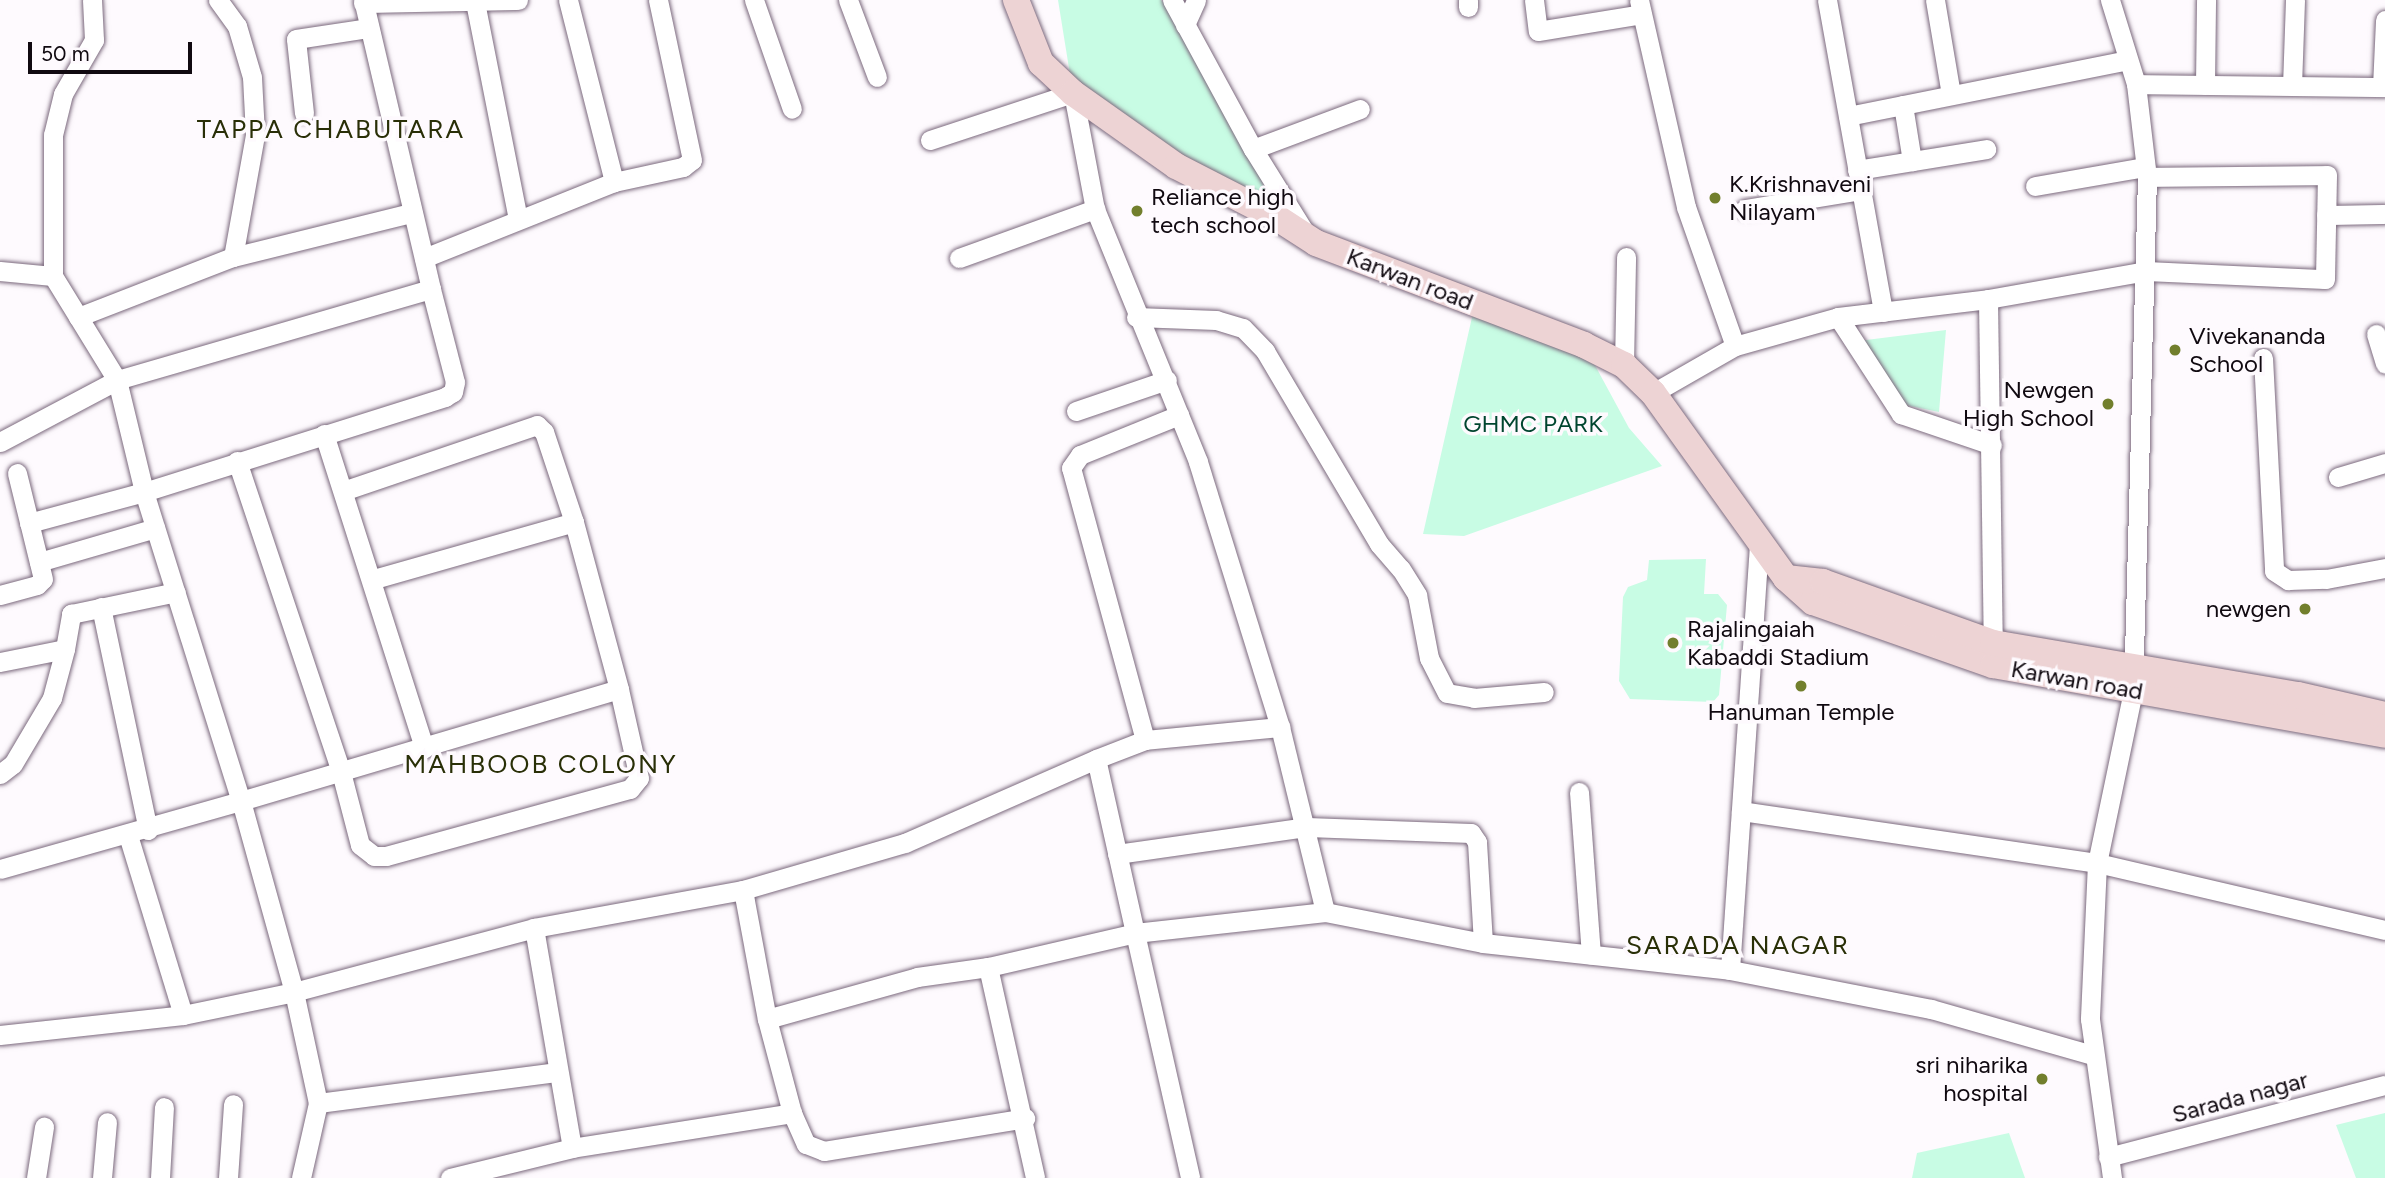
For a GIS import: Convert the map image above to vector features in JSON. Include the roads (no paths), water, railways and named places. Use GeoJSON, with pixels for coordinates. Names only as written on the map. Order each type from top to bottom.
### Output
{"type":"FeatureCollection","features":[{"type":"Feature","properties":{"kind":"street"},"geometry":{"type":"LineString","coordinates":[[92,0],[94,40],[63,94],[53,135],[53,276],[117,380],[144,492],[241,801],[294,992],[318,1103],[301,1178]]}},
{"type":"Feature","properties":{"kind":"street"},"geometry":{"type":"LineString","coordinates":[[218,0],[237,26],[252,89],[255,135],[233,257]]}},
{"type":"Feature","properties":{"kind":"street"},"geometry":{"type":"LineString","coordinates":[[29,523],[144,492],[453,392],[454,382],[411,213],[363,1],[518,0]]}},
{"type":"Feature","properties":{"kind":"street"},"geometry":{"type":"LineString","coordinates":[[568,0],[614,182]]}},
{"type":"Feature","properties":{"kind":"street"},"geometry":{"type":"LineString","coordinates":[[424,258],[614,182],[683,167],[692,160],[658,0]]}},
{"type":"Feature","properties":{"kind":"street"},"geometry":{"type":"LineString","coordinates":[[754,0],[792,109]]}},
{"type":"Feature","properties":{"kind":"street"},"geometry":{"type":"LineString","coordinates":[[848,0],[877,77]]}},
{"type":"Feature","properties":{"kind":"street","name":"Karwan road"},"geometry":{"type":"LineString","coordinates":[[1016,0],[1041,64],[1073,93],[1176,166],[1307,235],[1316,243],[1584,345],[1624,365],[1653,393],[1786,578],[1812,602],[1993,665],[2298,695],[2385,715]]}},
{"type":"Feature","properties":{"kind":"street"},"geometry":{"type":"LineString","coordinates":[[1172,0],[1253,149],[1307,235]]}},
{"type":"Feature","properties":{"kind":"street"},"geometry":{"type":"LineString","coordinates":[[1185,25],[1196,0]]}},
{"type":"Feature","properties":{"kind":"street"},"geometry":{"type":"LineString","coordinates":[[1534,0],[1538,31],[1641,7],[1686,207],[1735,346]]}},
{"type":"Feature","properties":{"kind":"street"},"geometry":{"type":"LineString","coordinates":[[1827,0],[1883,313]]}},
{"type":"Feature","properties":{"kind":"street"},"geometry":{"type":"LineString","coordinates":[[1935,0],[1951,95]]}},
{"type":"Feature","properties":{"kind":"street"},"geometry":{"type":"LineString","coordinates":[[2110,0],[2136,84],[2146,172],[2146,271],[2133,680],[2097,863],[2092,1055],[2112,1178]]}},
{"type":"Feature","properties":{"kind":"street"},"geometry":{"type":"LineString","coordinates":[[2204,85],[2206,0]]}},
{"type":"Feature","properties":{"kind":"street"},"geometry":{"type":"LineString","coordinates":[[2292,86],[2295,0]]}},
{"type":"Feature","properties":{"kind":"street"},"geometry":{"type":"LineString","coordinates":[[472,2],[518,219]]}},
{"type":"Feature","properties":{"kind":"street"},"geometry":{"type":"LineString","coordinates":[[2136,84],[2383,88],[2385,20]]}},
{"type":"Feature","properties":{"kind":"street"},"geometry":{"type":"LineString","coordinates":[[304,113],[296,39],[369,28]]}},
{"type":"Feature","properties":{"kind":"street"},"geometry":{"type":"LineString","coordinates":[[1848,116],[2127,60]]}},
{"type":"Feature","properties":{"kind":"street"},"geometry":{"type":"LineString","coordinates":[[930,141],[1073,93],[1095,209],[1136,317],[1167,380],[1198,461],[1280,727],[1307,827],[1325,912]]}},
{"type":"Feature","properties":{"kind":"street"},"geometry":{"type":"LineString","coordinates":[[1903,105],[1912,161]]}},
{"type":"Feature","properties":{"kind":"street"},"geometry":{"type":"LineString","coordinates":[[1253,149],[1360,109]]}},
{"type":"Feature","properties":{"kind":"street"},"geometry":{"type":"LineString","coordinates":[[1857,170],[1986,149]]}},
{"type":"Feature","properties":{"kind":"street"},"geometry":{"type":"LineString","coordinates":[[1653,393],[1735,346],[1838,317],[1988,299],[2146,271],[2325,279],[2327,175],[2146,172],[2035,186]]}},
{"type":"Feature","properties":{"kind":"street"},"geometry":{"type":"LineString","coordinates":[[1745,209],[1861,190]]}},
{"type":"Feature","properties":{"kind":"street"},"geometry":{"type":"LineString","coordinates":[[959,258],[1095,209]]}},
{"type":"Feature","properties":{"kind":"street"},"geometry":{"type":"LineString","coordinates":[[78,317],[233,257],[411,213]]}},
{"type":"Feature","properties":{"kind":"street"},"geometry":{"type":"LineString","coordinates":[[2326,215],[2385,214]]}},
{"type":"Feature","properties":{"kind":"street"},"geometry":{"type":"LineString","coordinates":[[1624,365],[1626,257]]}},
{"type":"Feature","properties":{"kind":"street"},"geometry":{"type":"LineString","coordinates":[[0,271],[53,276]]}},
{"type":"Feature","properties":{"kind":"street"},"geometry":{"type":"LineString","coordinates":[[0,442],[117,380],[431,289]]}},
{"type":"Feature","properties":{"kind":"street"},"geometry":{"type":"LineString","coordinates":[[1988,299],[1993,643]]}},
{"type":"Feature","properties":{"kind":"street"},"geometry":{"type":"LineString","coordinates":[[1136,317],[1216,320],[1243,328],[1265,351],[1379,544],[1417,595],[1429,658],[1447,693],[1474,698],[1544,692]]}},
{"type":"Feature","properties":{"kind":"street"},"geometry":{"type":"LineString","coordinates":[[1838,317],[1901,414],[1992,446]]}},
{"type":"Feature","properties":{"kind":"street"},"geometry":{"type":"LineString","coordinates":[[2376,334],[2385,364]]}},
{"type":"Feature","properties":{"kind":"street"},"geometry":{"type":"LineString","coordinates":[[2263,358],[2274,571],[2288,580],[2326,579],[2385,568]]}},
{"type":"Feature","properties":{"kind":"street"},"geometry":{"type":"LineString","coordinates":[[1076,411],[1167,380]]}},
{"type":"Feature","properties":{"kind":"street"},"geometry":{"type":"LineString","coordinates":[[1145,740],[1071,468],[1080,454],[1179,415]]}},
{"type":"Feature","properties":{"kind":"street"},"geometry":{"type":"LineString","coordinates":[[237,461],[341,772],[360,845],[374,856],[630,789],[639,778],[619,689],[574,522],[544,432],[537,425],[343,491]]}},
{"type":"Feature","properties":{"kind":"street"},"geometry":{"type":"LineString","coordinates":[[324,434],[374,579],[424,748]]}},
{"type":"Feature","properties":{"kind":"street"},"geometry":{"type":"LineString","coordinates":[[2338,477],[2385,463]]}},
{"type":"Feature","properties":{"kind":"street"},"geometry":{"type":"LineString","coordinates":[[0,595],[41,583],[39,562],[17,473]]}},
{"type":"Feature","properties":{"kind":"street"},"geometry":{"type":"LineString","coordinates":[[374,579],[574,522]]}},
{"type":"Feature","properties":{"kind":"street"},"geometry":{"type":"LineString","coordinates":[[39,562],[155,528]]}},
{"type":"Feature","properties":{"kind":"street"},"geometry":{"type":"LineString","coordinates":[[1730,970],[1759,541]]}},
{"type":"Feature","properties":{"kind":"street","name":"Karwan road"},"geometry":{"type":"LineString","coordinates":[[1786,578],[1823,582],[1993,643],[2133,680],[2385,735]]}},
{"type":"Feature","properties":{"kind":"street"},"geometry":{"type":"LineString","coordinates":[[0,775],[13,764],[52,698],[71,614],[176,592]]}},
{"type":"Feature","properties":{"kind":"street"},"geometry":{"type":"LineString","coordinates":[[101,607],[148,830]]}},
{"type":"Feature","properties":{"kind":"street"},"geometry":{"type":"LineString","coordinates":[[0,663],[65,649]]}},
{"type":"Feature","properties":{"kind":"street"},"geometry":{"type":"LineString","coordinates":[[0,869],[148,830],[619,689]]}},
{"type":"Feature","properties":{"kind":"street"},"geometry":{"type":"LineString","coordinates":[[0,1035],[183,1015],[294,992],[534,928],[743,890],[905,843],[1145,740],[1280,727]]}},
{"type":"Feature","properties":{"kind":"street"},"geometry":{"type":"LineString","coordinates":[[1097,759],[1190,1178]]}},
{"type":"Feature","properties":{"kind":"street"},"geometry":{"type":"LineString","coordinates":[[1579,792],[1591,955]]}},
{"type":"Feature","properties":{"kind":"street"},"geometry":{"type":"LineString","coordinates":[[1741,811],[2097,863],[2385,930]]}},
{"type":"Feature","properties":{"kind":"street"},"geometry":{"type":"LineString","coordinates":[[1117,854],[1307,827],[1471,833],[1477,842],[1483,943]]}},
{"type":"Feature","properties":{"kind":"street"},"geometry":{"type":"LineString","coordinates":[[128,835],[183,1015]]}},
{"type":"Feature","properties":{"kind":"street"},"geometry":{"type":"LineString","coordinates":[[743,890],[767,1018],[792,1113],[806,1144],[824,1151],[1025,1118]]}},
{"type":"Feature","properties":{"kind":"street"},"geometry":{"type":"LineString","coordinates":[[767,1018],[917,977],[988,967],[1135,933],[1325,912],[1483,943],[1730,970],[1931,1009],[2092,1055]]}},
{"type":"Feature","properties":{"kind":"street"},"geometry":{"type":"LineString","coordinates":[[534,928],[556,1072],[572,1148]]}},
{"type":"Feature","properties":{"kind":"street"},"geometry":{"type":"LineString","coordinates":[[988,967],[1025,1118],[1035,1178]]}},
{"type":"Feature","properties":{"kind":"street"},"geometry":{"type":"LineString","coordinates":[[318,1103],[556,1072]]}},
{"type":"Feature","properties":{"kind":"street","name":"Sarada nagar"},"geometry":{"type":"LineString","coordinates":[[2108,1157],[2385,1085]]}},
{"type":"Feature","properties":{"kind":"street"},"geometry":{"type":"LineString","coordinates":[[228,1178],[233,1104]]}},
{"type":"Feature","properties":{"kind":"street"},"geometry":{"type":"LineString","coordinates":[[160,1178],[164,1107]]}},
{"type":"Feature","properties":{"kind":"street"},"geometry":{"type":"LineString","coordinates":[[450,1178],[572,1148],[792,1113]]}},
{"type":"Feature","properties":{"kind":"street"},"geometry":{"type":"LineString","coordinates":[[102,1178],[107,1122]]}},
{"type":"Feature","properties":{"kind":"street"},"geometry":{"type":"LineString","coordinates":[[36,1178],[44,1128]]}},
{"type":"Feature","properties":{"kind":"place","name":"K.Krishnaveni Nilayam"},"geometry":{"type":"Point","coordinates":[1715,198]}},
{"type":"Feature","properties":{"kind":"place","name":"Reliance high tech school"},"geometry":{"type":"Point","coordinates":[1137,211]}},
{"type":"Feature","properties":{"kind":"place","name":"Vivekananda School"},"geometry":{"type":"Point","coordinates":[2175,350]}},
{"type":"Feature","properties":{"kind":"place","name":"Newgen High School"},"geometry":{"type":"Point","coordinates":[2108,404]}},
{"type":"Feature","properties":{"kind":"place","name":"newgen"},"geometry":{"type":"Point","coordinates":[2305,609]}},
{"type":"Feature","properties":{"kind":"place","name":"Rajalingaiah Kabaddi Stadium"},"geometry":{"type":"Point","coordinates":[1673,643]}},
{"type":"Feature","properties":{"kind":"place","name":"Hanuman Temple"},"geometry":{"type":"Point","coordinates":[1801,686]}},
{"type":"Feature","properties":{"kind":"place","name":"sri niharika hospital"},"geometry":{"type":"Point","coordinates":[2042,1079]}},
{"type":"Feature","properties":{"kind":"district","name":"TAPPA CHABUTARA"},"geometry":{"type":"Point","coordinates":[331,130]}},
{"type":"Feature","properties":{"kind":"district","name":"MAHBOOB COLONY"},"geometry":{"type":"Point","coordinates":[541,765]}},
{"type":"Feature","properties":{"kind":"district","name":"SARADA NAGAR"},"geometry":{"type":"Point","coordinates":[1738,946]}},
{"type":"Feature","properties":{"kind":"park label","name":"GHMC PARK"},"geometry":{"type":"Point","coordinates":[1533,424]}}]}
